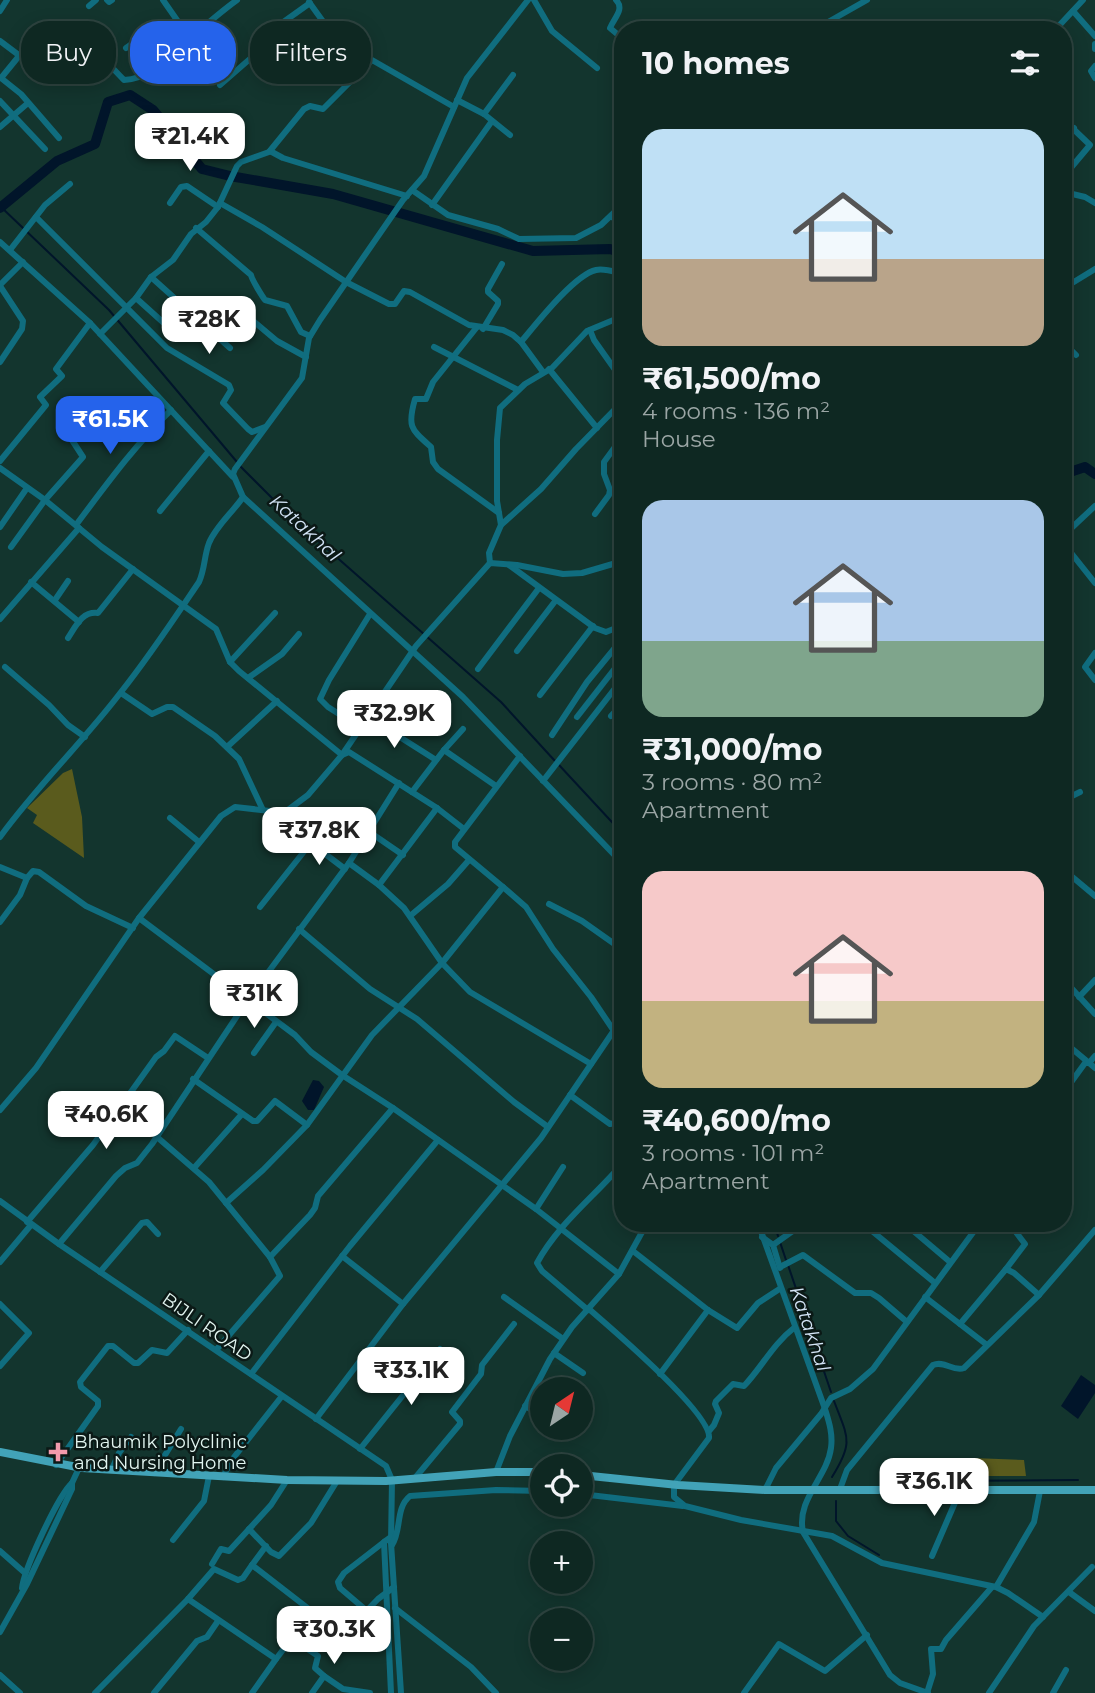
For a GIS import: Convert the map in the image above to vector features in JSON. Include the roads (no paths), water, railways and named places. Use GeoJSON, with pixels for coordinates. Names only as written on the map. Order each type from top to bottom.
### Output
{"type":"FeatureCollection","features":[{"type":"Feature","properties":{"kind":"main road"},"geometry":{"type":"LineString","coordinates":[[0,1452],[79,1468],[287,1480],[392,1480],[530,1472]]}},
{"type":"Feature","properties":{"kind":"main road"},"geometry":{"type":"LineString","coordinates":[[593,1476],[674,1485],[765,1490],[1095,1490]]}},
{"type":"Feature","properties":{"kind":"street"},"geometry":{"type":"LineString","coordinates":[[0,10],[7,0]]}},
{"type":"Feature","properties":{"kind":"street"},"geometry":{"type":"LineString","coordinates":[[89,6],[96,0]]}},
{"type":"Feature","properties":{"kind":"street"},"geometry":{"type":"LineString","coordinates":[[163,0],[177,21]]}},
{"type":"Feature","properties":{"kind":"street"},"geometry":{"type":"LineString","coordinates":[[211,21],[237,0]]}},
{"type":"Feature","properties":{"kind":"street"},"geometry":{"type":"LineString","coordinates":[[528,0],[478,63],[455,103],[431,164],[388,220],[310,336],[302,378],[233,474],[243,497],[463,696],[614,855]]}},
{"type":"Feature","properties":{"kind":"street"},"geometry":{"type":"LineString","coordinates":[[534,0],[552,32],[597,68]]}},
{"type":"Feature","properties":{"kind":"street"},"geometry":{"type":"LineString","coordinates":[[614,31],[610,28],[620,9],[620,4],[615,0]]}},
{"type":"Feature","properties":{"kind":"street"},"geometry":{"type":"LineString","coordinates":[[830,21],[867,0]]}},
{"type":"Feature","properties":{"kind":"street"},"geometry":{"type":"LineString","coordinates":[[220,85],[259,51],[282,23],[309,1],[323,21]]}},
{"type":"Feature","properties":{"kind":"street"},"geometry":{"type":"LineString","coordinates":[[1064,21],[1081,1]]}},
{"type":"Feature","properties":{"kind":"street"},"geometry":{"type":"LineString","coordinates":[[1073,11],[1095,36]]}},
{"type":"Feature","properties":{"kind":"street"},"geometry":{"type":"LineString","coordinates":[[0,41],[19,55],[1,78],[21,94],[59,138]]}},
{"type":"Feature","properties":{"kind":"street"},"geometry":{"type":"LineString","coordinates":[[126,48],[130,45]]}},
{"type":"Feature","properties":{"kind":"street"},"geometry":{"type":"LineString","coordinates":[[100,334],[136,298],[151,277],[173,260],[197,228],[201,228],[219,205],[233,171],[241,162],[270,151],[304,109],[310,106],[323,109],[372,60],[455,103],[484,114],[510,135]]}},
{"type":"Feature","properties":{"kind":"street"},"geometry":{"type":"LineString","coordinates":[[1095,66],[1091,71],[1095,78]]}},
{"type":"Feature","properties":{"kind":"street"},"geometry":{"type":"LineString","coordinates":[[116,72],[124,80],[130,79]]}},
{"type":"Feature","properties":{"kind":"street"},"geometry":{"type":"LineString","coordinates":[[484,114],[513,75]]}},
{"type":"Feature","properties":{"kind":"street"},"geometry":{"type":"LineString","coordinates":[[0,101],[45,149]]}},
{"type":"Feature","properties":{"kind":"street"},"geometry":{"type":"LineString","coordinates":[[0,127],[28,103]]}},
{"type":"Feature","properties":{"kind":"street"},"geometry":{"type":"LineString","coordinates":[[432,205],[492,121]]}},
{"type":"Feature","properties":{"kind":"street"},"geometry":{"type":"LineString","coordinates":[[1072,168],[1092,147],[1074,128]]}},
{"type":"Feature","properties":{"kind":"street"},"geometry":{"type":"LineString","coordinates":[[270,151],[283,158],[407,195],[461,220],[498,229],[519,239],[576,238],[614,214]]}},
{"type":"Feature","properties":{"kind":"street"},"geometry":{"type":"LineString","coordinates":[[12,247],[52,198],[70,184]]}},
{"type":"Feature","properties":{"kind":"street"},"geometry":{"type":"LineString","coordinates":[[170,203],[181,187],[187,186],[262,227],[346,282],[389,304],[395,304],[404,291],[410,292],[448,315],[480,328],[503,330],[521,342],[597,428]]}},
{"type":"Feature","properties":{"kind":"street"},"geometry":{"type":"LineString","coordinates":[[1072,194],[1095,202]]}},
{"type":"Feature","properties":{"kind":"street"},"geometry":{"type":"LineString","coordinates":[[35,219],[167,348],[229,384],[231,390],[223,403],[248,429],[253,432],[267,427]]}},
{"type":"Feature","properties":{"kind":"street"},"geometry":{"type":"LineString","coordinates":[[197,228],[251,275],[252,282],[265,300],[287,306],[300,332],[310,336]]}},
{"type":"Feature","properties":{"kind":"street"},"geometry":{"type":"LineString","coordinates":[[0,243],[12,247],[23,262],[90,323],[236,481]]}},
{"type":"Feature","properties":{"kind":"street"},"geometry":{"type":"LineString","coordinates":[[0,362],[22,328],[23,321],[0,285],[23,262]]}},
{"type":"Feature","properties":{"kind":"street"},"geometry":{"type":"LineString","coordinates":[[499,513],[438,469],[433,462],[432,447],[415,434],[410,424],[415,399],[429,397],[433,382],[498,304],[488,289],[502,264]]}},
{"type":"Feature","properties":{"kind":"street"},"geometry":{"type":"LineString","coordinates":[[521,342],[560,297],[587,273],[600,269],[614,272]]}},
{"type":"Feature","properties":{"kind":"street"},"geometry":{"type":"LineString","coordinates":[[1072,283],[1095,270]]}},
{"type":"Feature","properties":{"kind":"street"},"geometry":{"type":"LineString","coordinates":[[151,277],[230,348]]}},
{"type":"Feature","properties":{"kind":"street"},"geometry":{"type":"LineString","coordinates":[[136,298],[166,325]]}},
{"type":"Feature","properties":{"kind":"street"},"geometry":{"type":"LineString","coordinates":[[233,303],[277,341],[306,357]]}},
{"type":"Feature","properties":{"kind":"street"},"geometry":{"type":"LineString","coordinates":[[501,525],[496,440],[500,408],[518,390],[546,371],[590,330],[614,320]]}},
{"type":"Feature","properties":{"kind":"street"},"geometry":{"type":"LineString","coordinates":[[0,461],[47,405],[40,397],[62,376],[56,369],[90,323]]}},
{"type":"Feature","properties":{"kind":"street"},"geometry":{"type":"LineString","coordinates":[[590,330],[614,368]]}},
{"type":"Feature","properties":{"kind":"street"},"geometry":{"type":"LineString","coordinates":[[434,347],[518,390]]}},
{"type":"Feature","properties":{"kind":"street"},"geometry":{"type":"LineString","coordinates":[[1072,351],[1076,355]]}},
{"type":"Feature","properties":{"kind":"street"},"geometry":{"type":"LineString","coordinates":[[0,619],[77,526],[125,458],[171,410]]}},
{"type":"Feature","properties":{"kind":"street"},"geometry":{"type":"LineString","coordinates":[[0,1110],[36,1068],[139,918],[227,810],[235,807],[262,808],[279,812],[288,810],[308,794],[342,755],[414,649],[490,563],[489,553],[501,525],[541,489],[614,410]]}},
{"type":"Feature","properties":{"kind":"street"},"geometry":{"type":"LineString","coordinates":[[11,547],[45,500],[83,457],[70,437],[89,416]]}},
{"type":"Feature","properties":{"kind":"street"},"geometry":{"type":"LineString","coordinates":[[595,514],[609,495],[610,486],[604,474],[604,462],[614,448]]}},
{"type":"Feature","properties":{"kind":"street"},"geometry":{"type":"LineString","coordinates":[[160,511],[209,452]]}},
{"type":"Feature","properties":{"kind":"street"},"geometry":{"type":"LineString","coordinates":[[0,479],[3,470],[132,569],[216,629],[230,662],[342,755]]}},
{"type":"Feature","properties":{"kind":"street"},"geometry":{"type":"LineString","coordinates":[[0,527],[27,488]]}},
{"type":"Feature","properties":{"kind":"street"},"geometry":{"type":"LineString","coordinates":[[0,837],[24,804],[85,737],[121,692],[183,605],[204,571],[210,540],[243,497]]}},
{"type":"Feature","properties":{"kind":"street"},"geometry":{"type":"LineString","coordinates":[[1072,528],[1095,506]]}},
{"type":"Feature","properties":{"kind":"street"},"geometry":{"type":"LineString","coordinates":[[1072,554],[1095,583]]}},
{"type":"Feature","properties":{"kind":"street"},"geometry":{"type":"LineString","coordinates":[[490,563],[563,574],[582,573],[614,564]]}},
{"type":"Feature","properties":{"kind":"street"},"geometry":{"type":"LineString","coordinates":[[508,564],[593,626],[606,632],[614,629]]}},
{"type":"Feature","properties":{"kind":"street"},"geometry":{"type":"LineString","coordinates":[[68,638],[85,614],[98,613],[101,610],[132,569]]}},
{"type":"Feature","properties":{"kind":"street"},"geometry":{"type":"LineString","coordinates":[[30,582],[79,622]]}},
{"type":"Feature","properties":{"kind":"street"},"geometry":{"type":"LineString","coordinates":[[55,600],[68,582]]}},
{"type":"Feature","properties":{"kind":"street"},"geometry":{"type":"LineString","coordinates":[[478,669],[539,587]]}},
{"type":"Feature","properties":{"kind":"street"},"geometry":{"type":"LineString","coordinates":[[517,651],[556,600]]}},
{"type":"Feature","properties":{"kind":"street"},"geometry":{"type":"LineString","coordinates":[[230,662],[275,614]]}},
{"type":"Feature","properties":{"kind":"street"},"geometry":{"type":"LineString","coordinates":[[361,728],[328,708],[320,699],[339,662],[370,614]]}},
{"type":"Feature","properties":{"kind":"street"},"geometry":{"type":"LineString","coordinates":[[540,695],[593,626]]}},
{"type":"Feature","properties":{"kind":"street"},"geometry":{"type":"LineString","coordinates":[[248,678],[282,654],[299,634]]}},
{"type":"Feature","properties":{"kind":"street"},"geometry":{"type":"LineString","coordinates":[[552,735],[587,682],[614,649]]}},
{"type":"Feature","properties":{"kind":"street"},"geometry":{"type":"LineString","coordinates":[[1095,653],[1085,667],[1095,680]]}},
{"type":"Feature","properties":{"kind":"street"},"geometry":{"type":"LineString","coordinates":[[5,667],[68,725],[85,737]]}},
{"type":"Feature","properties":{"kind":"street"},"geometry":{"type":"LineString","coordinates":[[577,718],[614,670]]}},
{"type":"Feature","properties":{"kind":"street"},"geometry":{"type":"LineString","coordinates":[[543,780],[614,690]]}},
{"type":"Feature","properties":{"kind":"street"},"geometry":{"type":"LineString","coordinates":[[121,692],[152,714],[173,707],[227,747],[244,766],[262,808]]}},
{"type":"Feature","properties":{"kind":"street"},"geometry":{"type":"LineString","coordinates":[[227,747],[277,701]]}},
{"type":"Feature","properties":{"kind":"street"},"geometry":{"type":"LineString","coordinates":[[611,716],[614,713]]}},
{"type":"Feature","properties":{"kind":"street"},"geometry":{"type":"LineString","coordinates":[[369,715],[436,760]]}},
{"type":"Feature","properties":{"kind":"street"},"geometry":{"type":"LineString","coordinates":[[412,792],[443,750],[463,729]]}},
{"type":"Feature","properties":{"kind":"street"},"geometry":{"type":"LineString","coordinates":[[443,750],[496,786]]}},
{"type":"Feature","properties":{"kind":"street"},"geometry":{"type":"LineString","coordinates":[[342,755],[349,752],[464,828]]}},
{"type":"Feature","properties":{"kind":"street"},"geometry":{"type":"LineString","coordinates":[[316,1419],[403,1304],[548,1127],[614,1031],[553,950],[526,907],[455,847],[455,842],[464,828],[520,757]]}},
{"type":"Feature","properties":{"kind":"street"},"geometry":{"type":"LineString","coordinates":[[59,1244],[116,1176],[125,1168],[137,1164],[157,1137],[247,1000],[347,866],[399,783]]}},
{"type":"Feature","properties":{"kind":"street"},"geometry":{"type":"LineString","coordinates":[[1072,796],[1080,792]]}},
{"type":"Feature","properties":{"kind":"street"},"geometry":{"type":"LineString","coordinates":[[379,885],[437,808]]}},
{"type":"Feature","properties":{"kind":"street"},"geometry":{"type":"LineString","coordinates":[[279,812],[282,821],[310,844],[379,885],[410,916],[442,963],[470,992],[591,1064]]}},
{"type":"Feature","properties":{"kind":"street"},"geometry":{"type":"LineString","coordinates":[[170,818],[199,842]]}},
{"type":"Feature","properties":{"kind":"street"},"geometry":{"type":"LineString","coordinates":[[368,831],[404,855]]}},
{"type":"Feature","properties":{"kind":"street"},"geometry":{"type":"LineString","coordinates":[[260,907],[310,844]]}},
{"type":"Feature","properties":{"kind":"street"},"geometry":{"type":"LineString","coordinates":[[410,916],[448,884],[469,860]]}},
{"type":"Feature","properties":{"kind":"street"},"geometry":{"type":"LineString","coordinates":[[0,867],[27,878]]}},
{"type":"Feature","properties":{"kind":"street"},"geometry":{"type":"LineString","coordinates":[[0,922],[20,895],[33,871],[39,872],[86,906],[132,928]]}},
{"type":"Feature","properties":{"kind":"street"},"geometry":{"type":"LineString","coordinates":[[1072,877],[1095,896]]}},
{"type":"Feature","properties":{"kind":"street"},"geometry":{"type":"LineString","coordinates":[[226,1203],[307,1125],[372,1035],[442,963],[503,887]]}},
{"type":"Feature","properties":{"kind":"street"},"geometry":{"type":"LineString","coordinates":[[550,904],[582,921],[614,944]]}},
{"type":"Feature","properties":{"kind":"street"},"geometry":{"type":"LineString","coordinates":[[139,918],[295,1035],[342,1075],[536,1209],[619,1274]]}},
{"type":"Feature","properties":{"kind":"street"},"geometry":{"type":"LineString","coordinates":[[299,929],[370,989],[417,1019],[514,1102],[548,1127]]}},
{"type":"Feature","properties":{"kind":"street"},"geometry":{"type":"LineString","coordinates":[[1079,997],[1095,980]]}},
{"type":"Feature","properties":{"kind":"street"},"geometry":{"type":"LineString","coordinates":[[1072,989],[1095,1014]]}},
{"type":"Feature","properties":{"kind":"street"},"geometry":{"type":"LineString","coordinates":[[254,1054],[276,1022]]}},
{"type":"Feature","properties":{"kind":"street"},"geometry":{"type":"LineString","coordinates":[[0,1262],[93,1144],[156,1057],[164,1052],[176,1036],[208,1058]]}},
{"type":"Feature","properties":{"kind":"street"},"geometry":{"type":"LineString","coordinates":[[1072,1049],[1095,1068]]}},
{"type":"Feature","properties":{"kind":"street"},"geometry":{"type":"LineString","coordinates":[[1072,1081],[1085,1063],[1089,1063],[1095,1056]]}},
{"type":"Feature","properties":{"kind":"street"},"geometry":{"type":"LineString","coordinates":[[193,1079],[255,1122],[275,1101],[307,1125]]}},
{"type":"Feature","properties":{"kind":"street"},"geometry":{"type":"LineString","coordinates":[[570,1095],[610,1124],[614,1124]]}},
{"type":"Feature","properties":{"kind":"street"},"geometry":{"type":"LineString","coordinates":[[270,1257],[310,1215],[318,1196],[393,1108]]}},
{"type":"Feature","properties":{"kind":"street"},"geometry":{"type":"LineString","coordinates":[[194,1168],[242,1114]]}},
{"type":"Feature","properties":{"kind":"street"},"geometry":{"type":"LineString","coordinates":[[157,1137],[194,1168],[226,1203],[270,1257],[280,1276],[217,1349]]}},
{"type":"Feature","properties":{"kind":"street"},"geometry":{"type":"LineString","coordinates":[[251,1374],[342,1256],[438,1140]]}},
{"type":"Feature","properties":{"kind":"street"},"geometry":{"type":"LineString","coordinates":[[536,1209],[563,1167]]}},
{"type":"Feature","properties":{"kind":"street"},"geometry":{"type":"LineString","coordinates":[[614,1173],[562,1228],[537,1264],[690,1403],[709,1431]]}},
{"type":"Feature","properties":{"kind":"street","name":"BIJLI ROAD"},"geometry":{"type":"LineString","coordinates":[[1,1203],[386,1466],[392,1480]]}},
{"type":"Feature","properties":{"kind":"street"},"geometry":{"type":"LineString","coordinates":[[100,1272],[142,1223],[147,1222],[158,1234]]}},
{"type":"Feature","properties":{"kind":"street"},"geometry":{"type":"LineString","coordinates":[[840,1489],[847,1470],[933,1365],[940,1363],[961,1370],[1039,1295],[1095,1230]]}},
{"type":"Feature","properties":{"kind":"street"},"geometry":{"type":"LineString","coordinates":[[496,1472],[525,1406],[554,1353],[619,1274],[642,1232]]}},
{"type":"Feature","properties":{"kind":"street"},"geometry":{"type":"LineString","coordinates":[[763,1232],[775,1246],[780,1267],[778,1280]]}},
{"type":"Feature","properties":{"kind":"street"},"geometry":{"type":"LineString","coordinates":[[775,1246],[793,1232]]}},
{"type":"Feature","properties":{"kind":"street"},"geometry":{"type":"LineString","coordinates":[[873,1232],[935,1283]]}},
{"type":"Feature","properties":{"kind":"street"},"geometry":{"type":"LineString","coordinates":[[915,1232],[950,1262]]}},
{"type":"Feature","properties":{"kind":"street"},"geometry":{"type":"LineString","coordinates":[[765,1490],[776,1468],[831,1398],[850,1389],[873,1368],[973,1232]]}},
{"type":"Feature","properties":{"kind":"street"},"geometry":{"type":"LineString","coordinates":[[960,1324],[1025,1244],[1016,1232]]}},
{"type":"Feature","properties":{"kind":"street"},"geometry":{"type":"LineString","coordinates":[[775,1246],[778,1280],[830,1426],[831,1447],[825,1467],[810,1491],[802,1519],[803,1532],[894,1680],[927,1693],[933,1674],[931,1648],[941,1649],[994,1587],[1034,1522],[1040,1491]]}},
{"type":"Feature","properties":{"kind":"street"},"geometry":{"type":"LineString","coordinates":[[633,1251],[708,1310],[737,1328],[758,1303],[781,1288]]}},
{"type":"Feature","properties":{"kind":"street"},"geometry":{"type":"LineString","coordinates":[[780,1267],[803,1255],[855,1293],[871,1293],[879,1298],[907,1322]]}},
{"type":"Feature","properties":{"kind":"street"},"geometry":{"type":"LineString","coordinates":[[342,1256],[403,1304]]}},
{"type":"Feature","properties":{"kind":"street"},"geometry":{"type":"LineString","coordinates":[[1006,1269],[1039,1295]]}},
{"type":"Feature","properties":{"kind":"street"},"geometry":{"type":"LineString","coordinates":[[504,1297],[563,1339]]}},
{"type":"Feature","properties":{"kind":"street"},"geometry":{"type":"LineString","coordinates":[[925,1297],[987,1345]]}},
{"type":"Feature","properties":{"kind":"street"},"geometry":{"type":"LineString","coordinates":[[0,1304],[29,1333],[0,1366]]}},
{"type":"Feature","properties":{"kind":"street"},"geometry":{"type":"LineString","coordinates":[[660,1374],[708,1310]]}},
{"type":"Feature","properties":{"kind":"street"},"geometry":{"type":"LineString","coordinates":[[415,1478],[460,1424],[452,1412],[514,1324]]}},
{"type":"Feature","properties":{"kind":"street"},"geometry":{"type":"LineString","coordinates":[[685,1506],[674,1497],[674,1485],[709,1438],[709,1431],[719,1413],[716,1401],[733,1384],[744,1387],[775,1345],[795,1327]]}},
{"type":"Feature","properties":{"kind":"street"},"geometry":{"type":"LineString","coordinates":[[56,1465],[98,1406],[98,1401],[81,1387],[80,1382],[108,1346],[113,1346],[134,1363],[138,1363],[152,1350],[167,1353],[188,1330]]}},
{"type":"Feature","properties":{"kind":"street"},"geometry":{"type":"LineString","coordinates":[[360,1449],[440,1349]]}},
{"type":"Feature","properties":{"kind":"street"},"geometry":{"type":"LineString","coordinates":[[554,1353],[583,1373]]}},
{"type":"Feature","properties":{"kind":"street"},"geometry":{"type":"LineString","coordinates":[[223,1477],[231,1461],[282,1396]]}},
{"type":"Feature","properties":{"kind":"street"},"geometry":{"type":"LineString","coordinates":[[525,1406],[530,1409]]}},
{"type":"Feature","properties":{"kind":"street"},"geometry":{"type":"LineString","coordinates":[[154,1473],[181,1429]]}},
{"type":"Feature","properties":{"kind":"street"},"geometry":{"type":"LineString","coordinates":[[112,1469],[119,1453],[131,1437]]}},
{"type":"Feature","properties":{"kind":"street"},"geometry":{"type":"LineString","coordinates":[[22,1590],[25,1573],[79,1468]]}},
{"type":"Feature","properties":{"kind":"street"},"geometry":{"type":"LineString","coordinates":[[173,1540],[204,1501],[209,1476]]}},
{"type":"Feature","properties":{"kind":"street"},"geometry":{"type":"LineString","coordinates":[[212,1564],[222,1548],[229,1550],[278,1497],[287,1480]]}},
{"type":"Feature","properties":{"kind":"street"},"geometry":{"type":"LineString","coordinates":[[392,1480],[390,1537],[401,1693]]}},
{"type":"Feature","properties":{"kind":"street"},"geometry":{"type":"LineString","coordinates":[[249,1529],[277,1556],[285,1552],[320,1511],[337,1481]]}},
{"type":"Feature","properties":{"kind":"street"},"geometry":{"type":"LineString","coordinates":[[0,1632],[72,1489],[72,1483]]}},
{"type":"Feature","properties":{"kind":"street"},"geometry":{"type":"LineString","coordinates":[[391,1546],[397,1535],[404,1501],[410,1496],[496,1490],[530,1491]]}},
{"type":"Feature","properties":{"kind":"street"},"geometry":{"type":"LineString","coordinates":[[932,1556],[960,1491]]}},
{"type":"Feature","properties":{"kind":"street"},"geometry":{"type":"LineString","coordinates":[[593,1495],[685,1506],[741,1520],[825,1534],[839,1538],[882,1563],[1008,1592],[1043,1616]]}},
{"type":"Feature","properties":{"kind":"street"},"geometry":{"type":"LineString","coordinates":[[366,1611],[340,1588],[338,1582],[344,1573],[390,1537]]}},
{"type":"Feature","properties":{"kind":"street"},"geometry":{"type":"LineString","coordinates":[[384,1542],[391,1693]]}},
{"type":"Feature","properties":{"kind":"street"},"geometry":{"type":"LineString","coordinates":[[95,1693],[214,1569],[238,1580],[243,1578],[266,1546]]}},
{"type":"Feature","properties":{"kind":"street"},"geometry":{"type":"LineString","coordinates":[[0,1551],[25,1573]]}},
{"type":"Feature","properties":{"kind":"street"},"geometry":{"type":"LineString","coordinates":[[252,1565],[342,1633],[348,1632],[366,1611],[394,1587]]}},
{"type":"Feature","properties":{"kind":"street"},"geometry":{"type":"LineString","coordinates":[[989,1693],[1028,1634],[1091,1567]]}},
{"type":"Feature","properties":{"kind":"street"},"geometry":{"type":"LineString","coordinates":[[1069,1592],[1095,1611]]}},
{"type":"Feature","properties":{"kind":"street"},"geometry":{"type":"LineString","coordinates":[[187,1599],[276,1659]]}},
{"type":"Feature","properties":{"kind":"street"},"geometry":{"type":"LineString","coordinates":[[395,1608],[471,1667],[496,1693]]}},
{"type":"Feature","properties":{"kind":"street"},"geometry":{"type":"LineString","coordinates":[[154,1693],[197,1641],[207,1637],[218,1621]]}},
{"type":"Feature","properties":{"kind":"street"},"geometry":{"type":"LineString","coordinates":[[744,1693],[779,1644],[825,1671],[867,1635]]}},
{"type":"Feature","properties":{"kind":"street"},"geometry":{"type":"LineString","coordinates":[[252,1693],[289,1642],[294,1640],[318,1656],[314,1667],[342,1691],[370,1693]]}},
{"type":"Feature","properties":{"kind":"street"},"geometry":{"type":"LineString","coordinates":[[1053,1693],[1066,1670]]}},
{"type":"Feature","properties":{"kind":"street"},"geometry":{"type":"LineString","coordinates":[[0,1675],[20,1693]]}},
{"type":"Feature","properties":{"kind":"street"},"geometry":{"type":"LineString","coordinates":[[312,1693],[324,1676]]}},
{"type":"Feature","properties":{"kind":"water"},"geometry":{"type":"Polygon","coordinates":[[[313,1080],[319,1081],[324,1087],[314,1110],[308,1110],[302,1101],[313,1080]]]}},
{"type":"Feature","properties":{"kind":"water"},"geometry":{"type":"Polygon","coordinates":[[[1081,1375],[1095,1385],[1095,1393],[1078,1419],[1061,1406],[1081,1375]]]}},
{"type":"Feature","properties":{"kind":"waterway","name":"Katakhal"},"geometry":{"type":"LineString","coordinates":[[0,208],[57,161],[95,144],[108,102],[130,95],[153,110],[202,169],[333,194],[533,251],[614,250]]}},
{"type":"Feature","properties":{"kind":"waterway","name":"Katakhal"},"geometry":{"type":"LineString","coordinates":[[1,207],[109,310],[237,462]]}},
{"type":"Feature","properties":{"kind":"waterway","name":"Katakhal"},"geometry":{"type":"LineString","coordinates":[[240,466],[291,517],[501,702],[555,761]]}},
{"type":"Feature","properties":{"kind":"waterway","name":"Katakhal"},"geometry":{"type":"LineString","coordinates":[[1072,471],[1085,467],[1095,474]]}},
{"type":"Feature","properties":{"kind":"waterway","name":"Katakhal"},"geometry":{"type":"LineString","coordinates":[[559,765],[614,824]]}},
{"type":"Feature","properties":{"kind":"waterway","name":"Katakhal"},"geometry":{"type":"LineString","coordinates":[[777,1232],[778,1236]]}},
{"type":"Feature","properties":{"kind":"waterway","name":"Katakhal"},"geometry":{"type":"LineString","coordinates":[[780,1242],[786,1260]]}},
{"type":"Feature","properties":{"kind":"waterway","name":"Katakhal"},"geometry":{"type":"LineString","coordinates":[[788,1265],[831,1392]]}},
{"type":"Feature","properties":{"kind":"waterway","name":"Katakhal"},"geometry":{"type":"LineString","coordinates":[[832,1477],[846,1447],[843,1424],[834,1401]]}},
{"type":"Feature","properties":{"kind":"waterway"},"geometry":{"type":"LineString","coordinates":[[889,1479],[1078,1480]]}},
{"type":"Feature","properties":{"kind":"waterway","name":"Katakhal"},"geometry":{"type":"LineString","coordinates":[[836,1501],[836,1521],[848,1536],[879,1555]]}},
{"type":"Feature","properties":{"kind":"place","name":"Bhaumik Polyclinic and Nursing Home"},"geometry":{"type":"Point","coordinates":[58,1452]}}]}
